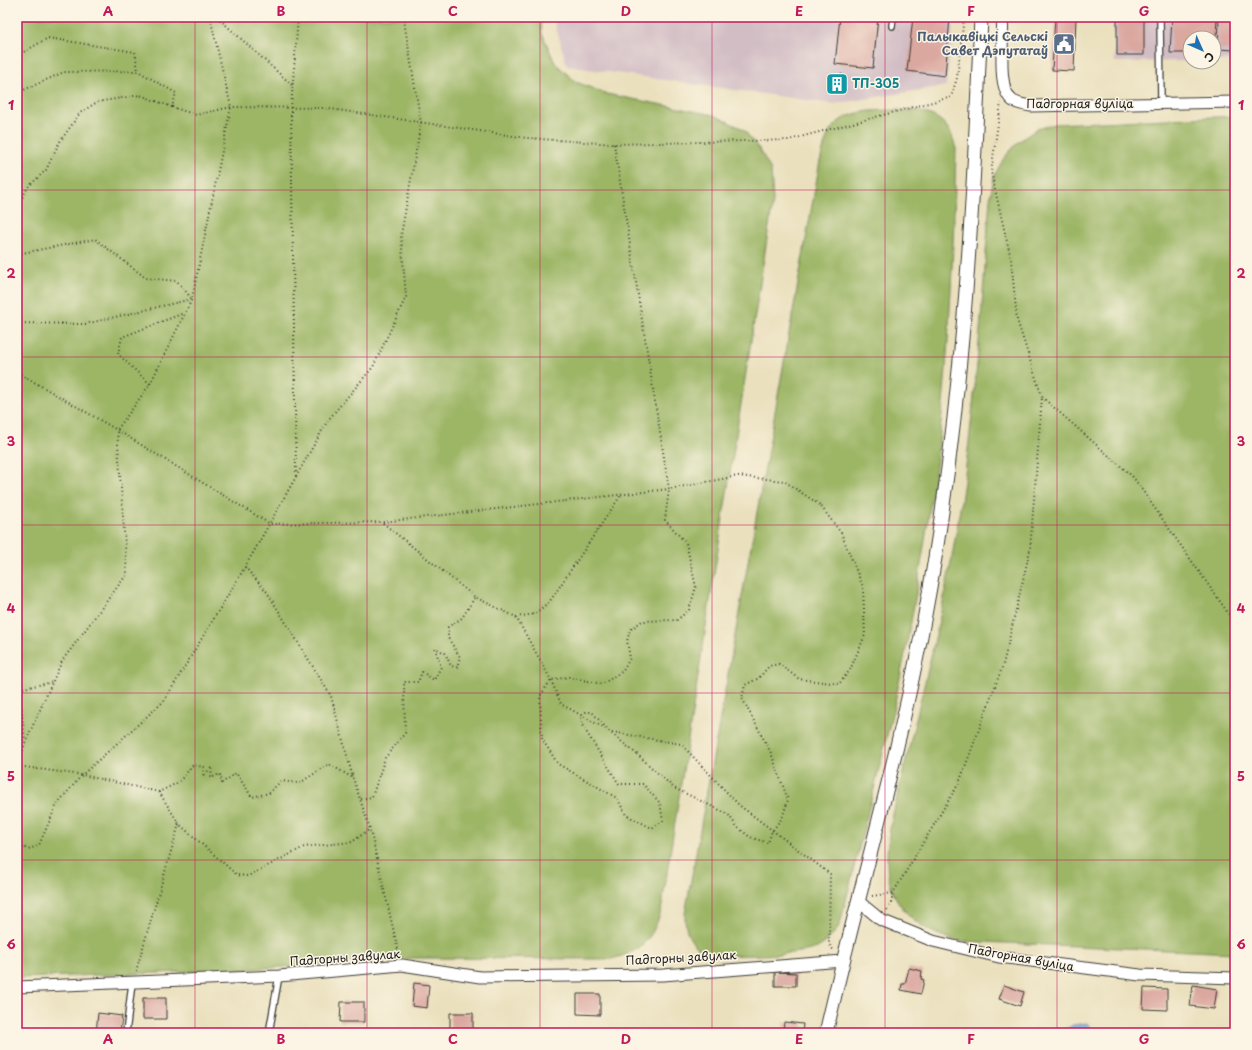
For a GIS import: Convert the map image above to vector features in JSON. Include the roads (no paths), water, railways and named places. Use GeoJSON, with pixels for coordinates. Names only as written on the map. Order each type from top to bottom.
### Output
{"type":"FeatureCollection","features":[{"type":"Feature","properties":{"kind":"street"},"geometry":{"type":"LineString","coordinates":[[826,1033],[889,781],[925,616],[942,517],[961,353],[976,134],[981,17]]}},
{"type":"Feature","properties":{"kind":"street","name":"Падгорная вуліца"},"geometry":{"type":"LineString","coordinates":[[1002,17],[1004,86],[1013,100],[1021,104],[1031,106],[1235,102]]}},
{"type":"Feature","properties":{"kind":"street","name":"Падгорная вуліца"},"geometry":{"type":"LineString","coordinates":[[858,901],[881,920],[933,941],[999,957],[1140,976],[1235,978]]}},
{"type":"Feature","properties":{"kind":"street","name":"Падгорны завулак"},"geometry":{"type":"LineString","coordinates":[[17,987],[279,976],[402,965],[480,977],[663,975],[843,961]]}},
{"type":"Feature","properties":{"kind":"lane"},"geometry":{"type":"LineString","coordinates":[[892,17],[892,26]]}},
{"type":"Feature","properties":{"kind":"lane"},"geometry":{"type":"LineString","coordinates":[[1160,17],[1161,104]]}},
{"type":"Feature","properties":{"kind":"lane"},"geometry":{"type":"LineString","coordinates":[[269,1033],[279,976]]}},
{"type":"Feature","properties":{"kind":"lane"},"geometry":{"type":"LineString","coordinates":[[126,1033],[132,983]]}},
{"type":"Feature","properties":{"kind":"water"},"geometry":{"type":"Polygon","coordinates":[[[1087,1023],[1096,1033],[1059,1033],[1073,1025],[1087,1023]]]}},
{"type":"Feature","properties":{"kind":"place","name":"Палыкавіцкі Сельскі Савет Дэпутатаў"},"geometry":{"type":"Point","coordinates":[1064,44]}},
{"type":"Feature","properties":{"kind":"place","name":"ТП-305"},"geometry":{"type":"Point","coordinates":[837,84]}}]}
